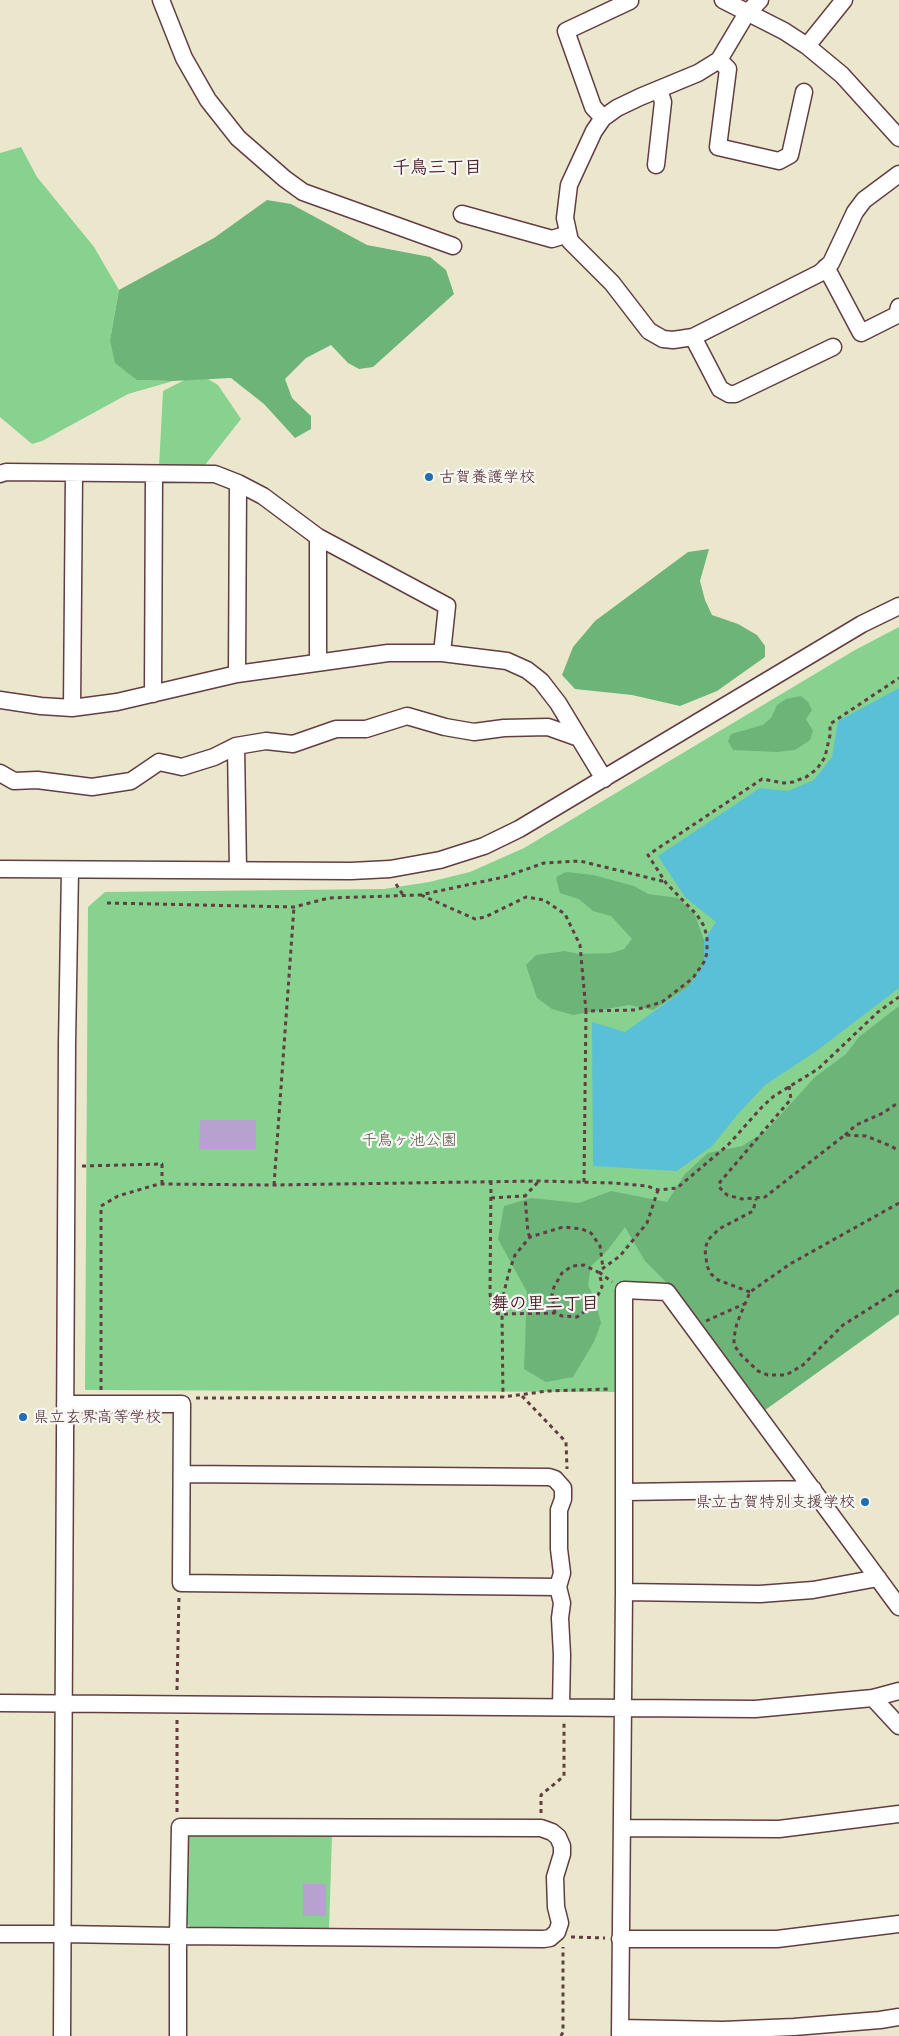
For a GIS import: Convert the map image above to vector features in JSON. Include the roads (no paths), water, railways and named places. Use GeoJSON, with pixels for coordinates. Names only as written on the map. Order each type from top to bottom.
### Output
{"type":"FeatureCollection","features":[{"type":"Feature","properties":{"kind":"street"},"geometry":{"type":"LineString","coordinates":[[161,0],[184,58],[208,100],[238,138],[284,179],[303,192],[454,246]]}},
{"type":"Feature","properties":{"kind":"street"},"geometry":{"type":"LineString","coordinates":[[604,118],[593,107],[566,31],[630,0]]}},
{"type":"Feature","properties":{"kind":"street"},"geometry":{"type":"LineString","coordinates":[[723,0],[784,31],[807,46],[842,75],[899,138]]}},
{"type":"Feature","properties":{"kind":"street"},"geometry":{"type":"LineString","coordinates":[[760,0],[747,12],[719,60],[698,73],[617,108],[604,118],[594,131],[570,185],[565,218],[570,241],[612,283],[649,331],[663,339],[673,340],[693,337],[820,273],[831,263],[855,212],[864,200],[899,174]]}},
{"type":"Feature","properties":{"kind":"street"},"geometry":{"type":"LineString","coordinates":[[807,46],[844,0]]}},
{"type":"Feature","properties":{"kind":"street"},"geometry":{"type":"LineString","coordinates":[[719,60],[728,69],[718,147],[779,161],[790,155],[804,92]]}},
{"type":"Feature","properties":{"kind":"street"},"geometry":{"type":"LineString","coordinates":[[656,166],[663,102],[659,89]]}},
{"type":"Feature","properties":{"kind":"street"},"geometry":{"type":"LineString","coordinates":[[462,214],[552,238],[568,234]]}},
{"type":"Feature","properties":{"kind":"street"},"geometry":{"type":"LineString","coordinates":[[826,267],[861,333],[897,315],[899,308]]}},
{"type":"Feature","properties":{"kind":"street"},"geometry":{"type":"LineString","coordinates":[[693,337],[720,389],[728,394],[735,394],[833,347]]}},
{"type":"Feature","properties":{"kind":"street"},"geometry":{"type":"LineString","coordinates":[[0,474],[6,472],[215,474],[238,483],[263,496],[318,536],[446,606],[442,653]]}},
{"type":"Feature","properties":{"kind":"street"},"geometry":{"type":"LineString","coordinates":[[72,708],[74,474]]}},
{"type":"Feature","properties":{"kind":"street"},"geometry":{"type":"LineString","coordinates":[[153,694],[154,474]]}},
{"type":"Feature","properties":{"kind":"street"},"geometry":{"type":"LineString","coordinates":[[237,674],[238,483]]}},
{"type":"Feature","properties":{"kind":"street"},"geometry":{"type":"LineString","coordinates":[[318,536],[318,662]]}},
{"type":"Feature","properties":{"kind":"street"},"geometry":{"type":"LineString","coordinates":[[0,869],[351,871],[390,869],[440,860],[484,846],[519,829],[862,624],[899,606]]}},
{"type":"Feature","properties":{"kind":"street"},"geometry":{"type":"LineString","coordinates":[[0,700],[72,708],[116,702],[237,674],[388,653],[442,653],[507,661],[527,670],[541,681],[558,703],[604,779]]}},
{"type":"Feature","properties":{"kind":"street"},"geometry":{"type":"LineString","coordinates":[[0,773],[14,781],[37,780],[92,787],[131,781],[159,762],[182,767],[214,757],[236,746],[266,740],[293,744],[336,729],[366,728],[407,716],[445,727],[474,732],[504,728],[548,727],[579,738]]}},
{"type":"Feature","properties":{"kind":"street"},"geometry":{"type":"LineString","coordinates":[[236,746],[238,870]]}},
{"type":"Feature","properties":{"kind":"street"},"geometry":{"type":"LineString","coordinates":[[62,2036],[66,1167],[70,870]]}},
{"type":"Feature","properties":{"kind":"street"},"geometry":{"type":"LineString","coordinates":[[899,1607],[694,1326],[667,1292],[624,1290],[625,1492],[620,2032],[723,2033],[899,2017]]}},
{"type":"Feature","properties":{"kind":"street"},"geometry":{"type":"LineString","coordinates":[[65,1404],[182,1404],[181,1583],[558,1587]]}},
{"type":"Feature","properties":{"kind":"street"},"geometry":{"type":"LineString","coordinates":[[183,1474],[549,1477],[560,1482],[563,1488],[563,1499],[559,1510],[559,1549],[562,1573],[558,1587],[562,1603],[560,1618],[562,1655],[561,1707]]}},
{"type":"Feature","properties":{"kind":"street"},"geometry":{"type":"LineString","coordinates":[[625,1492],[813,1489]]}},
{"type":"Feature","properties":{"kind":"street"},"geometry":{"type":"LineString","coordinates":[[624,1592],[760,1594],[813,1590],[878,1578]]}},
{"type":"Feature","properties":{"kind":"street"},"geometry":{"type":"LineString","coordinates":[[0,1703],[754,1709],[873,1698],[899,1691]]}},
{"type":"Feature","properties":{"kind":"street"},"geometry":{"type":"LineString","coordinates":[[873,1698],[899,1726]]}},
{"type":"Feature","properties":{"kind":"street"},"geometry":{"type":"LineString","coordinates":[[623,1828],[779,1829],[899,1814]]}},
{"type":"Feature","properties":{"kind":"street"},"geometry":{"type":"LineString","coordinates":[[0,1934],[178,1936],[550,1938],[557,1932],[560,1923],[556,1907],[555,1877],[560,1864],[562,1846],[558,1837],[552,1832],[540,1828],[180,1827],[178,1936],[178,2036]]}},
{"type":"Feature","properties":{"kind":"street"},"geometry":{"type":"LineString","coordinates":[[620,1938],[777,1939],[899,1924]]}},
{"type":"Feature","properties":{"kind":"water"},"geometry":{"type":"Polygon","coordinates":[[[899,688],[899,988],[815,1052],[765,1085],[712,1146],[677,1171],[593,1166],[592,1022],[625,1032],[688,987],[704,964],[704,940],[716,922],[685,897],[658,856],[760,788],[788,791],[814,780],[832,757],[838,721],[899,688]]]}},
{"type":"Feature","properties":{"kind":"place","name":"古賀養護学校"},"geometry":{"type":"Point","coordinates":[429,477]}},
{"type":"Feature","properties":{"kind":"place","name":"県立玄界高等学校"},"geometry":{"type":"Point","coordinates":[23,1417]}},
{"type":"Feature","properties":{"kind":"place","name":"県立古賀特別支援学校"},"geometry":{"type":"Point","coordinates":[865,1502]}},
{"type":"Feature","properties":{"kind":"district","name":"千鳥三丁目"},"geometry":{"type":"Point","coordinates":[437,168]}},
{"type":"Feature","properties":{"kind":"district","name":"舞の里二丁目"},"geometry":{"type":"Point","coordinates":[545,1304]}},
{"type":"Feature","properties":{"kind":"park label","name":"千鳥ヶ池公園"},"geometry":{"type":"Point","coordinates":[409,1140]}}]}
